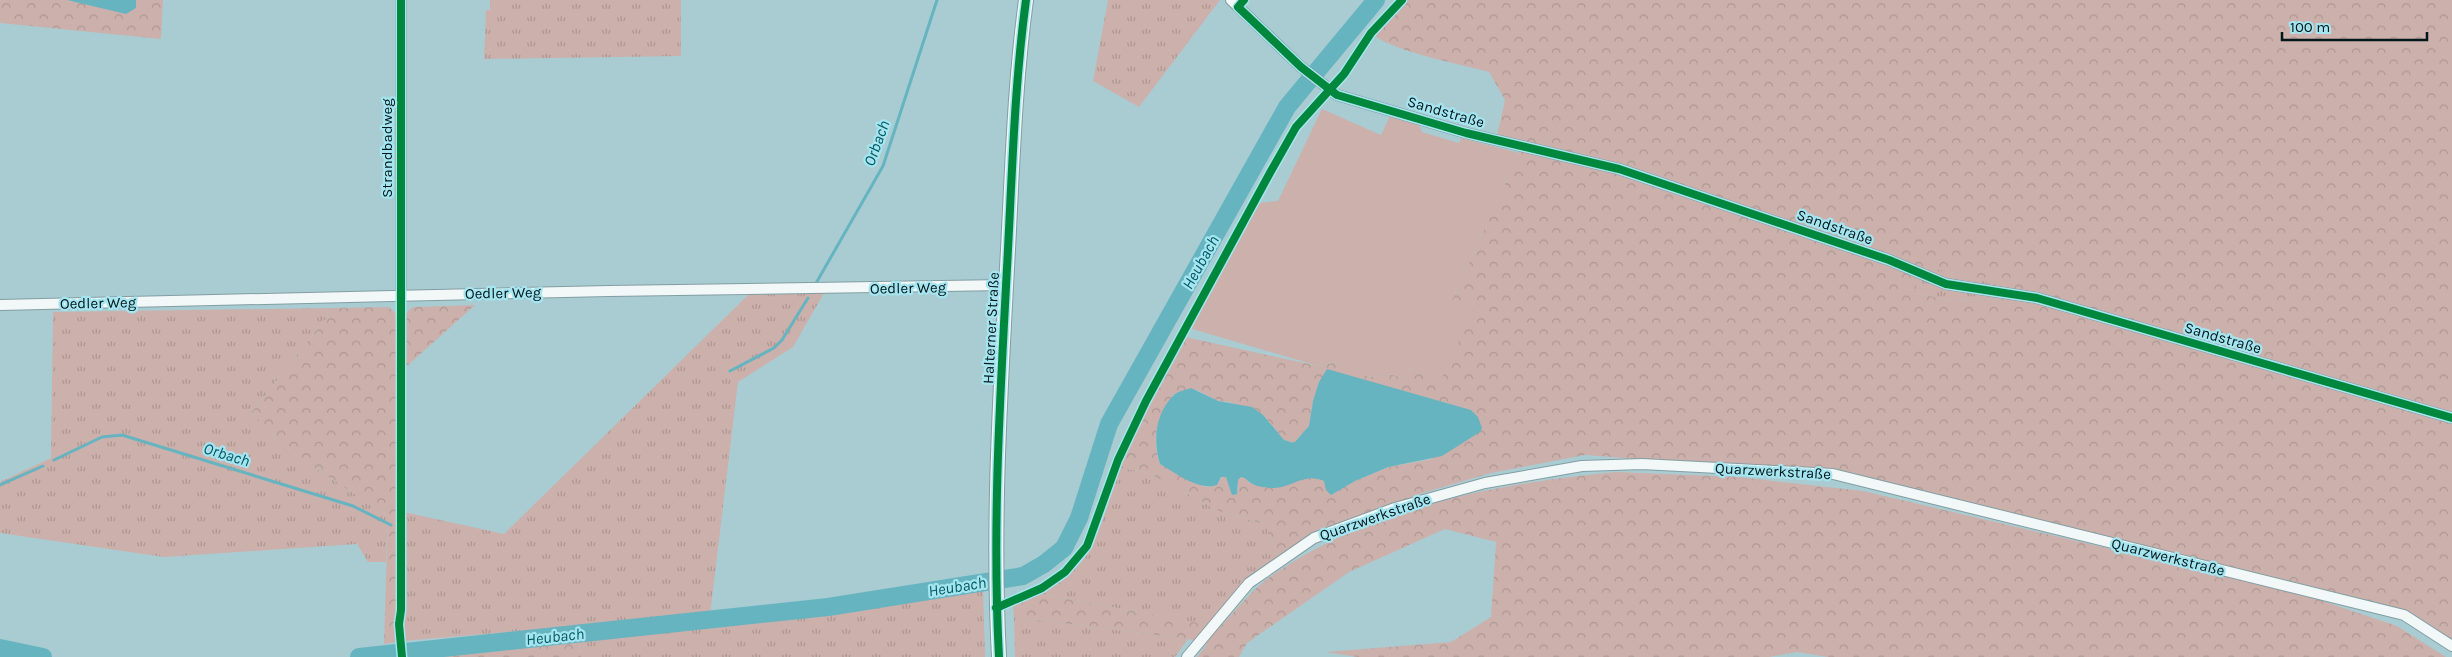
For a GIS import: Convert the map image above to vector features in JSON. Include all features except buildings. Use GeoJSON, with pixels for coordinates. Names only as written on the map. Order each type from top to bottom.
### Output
{"type":"FeatureCollection","features":[{"type":"Feature","properties":{"kind":"main road","name":"Halterner Straße"},"geometry":{"type":"LineString","coordinates":[[999,657],[996,600],[997,458],[1015,135],[1026,0]]}},
{"type":"Feature","properties":{"kind":"street","name":"Strandbadweg"},"geometry":{"type":"LineString","coordinates":[[401,0],[401,295]]}},
{"type":"Feature","properties":{"kind":"street","name":"Sandstraße"},"geometry":{"type":"LineString","coordinates":[[1238,2],[1301,67],[1337,94],[1466,133],[1619,169],[1889,260],[1946,284],[2037,298],[2452,418]]}},
{"type":"Feature","properties":{"kind":"street","name":"Oedler Weg"},"geometry":{"type":"LineString","coordinates":[[0,305],[401,295],[1006,285]]}},
{"type":"Feature","properties":{"kind":"street","name":"Quarzwerkstraße"},"geometry":{"type":"LineString","coordinates":[[1187,657],[1250,583],[1314,538],[1396,508],[1485,483],[1582,466],[1642,464],[1833,474],[2404,615],[2452,646]]}},
{"type":"Feature","properties":{"kind":"green space"},"geometry":{"type":"Polygon","coordinates":[[[0,0],[67,0],[136,8],[136,0],[163,0],[161,39],[0,23],[0,0]]]}},
{"type":"Feature","properties":{"kind":"green space"},"geometry":{"type":"Polygon","coordinates":[[[490,0],[681,0],[681,56],[484,59],[486,10],[490,10],[490,0]]]}},
{"type":"Feature","properties":{"kind":"green space"},"geometry":{"type":"Polygon","coordinates":[[[1108,0],[1220,0],[1139,107],[1093,81],[1108,0]]]}},
{"type":"Feature","properties":{"kind":"green space"},"geometry":{"type":"Polygon","coordinates":[[[1404,0],[2452,0],[2452,644],[2404,615],[1833,474],[1585,455],[1491,473],[1426,492],[1368,514],[1278,557],[1267,525],[1221,512],[1146,472],[1120,468],[1132,435],[1185,337],[1318,366],[1338,362],[1370,377],[1388,374],[1405,378],[1410,369],[1439,383],[1473,308],[1452,300],[1519,153],[1516,145],[1496,140],[1505,100],[1489,72],[1412,52],[1373,35],[1404,0]],[[1892,261],[1918,273],[1915,293],[1953,301],[2035,298],[1961,274],[1892,261]],[[1319,382],[1313,401],[1309,426],[1294,443],[1284,440],[1263,415],[1229,402],[1218,401],[1197,390],[1174,394],[1163,411],[1157,428],[1156,445],[1160,464],[1206,487],[1217,485],[1222,477],[1226,477],[1229,480],[1229,488],[1238,491],[1238,480],[1241,477],[1246,478],[1249,483],[1316,477],[1324,481],[1331,495],[1355,481],[1388,467],[1432,459],[1319,382]]]}},
{"type":"Feature","properties":{"kind":"green space"},"geometry":{"type":"Polygon","coordinates":[[[1322,109],[1381,135],[1390,116],[1418,123],[1422,132],[1459,143],[1461,138],[1519,153],[1452,300],[1474,308],[1439,384],[1410,369],[1405,378],[1388,374],[1370,377],[1338,362],[1318,366],[1189,328],[1258,203],[1278,201],[1322,109]]]}},
{"type":"Feature","properties":{"kind":"green space"},"geometry":{"type":"Polygon","coordinates":[[[1889,260],[1961,274],[2037,298],[1953,301],[1915,293],[1889,260]]]}},
{"type":"Feature","properties":{"kind":"green space"},"geometry":{"type":"Polygon","coordinates":[[[824,293],[793,347],[738,382],[710,615],[402,641],[404,512],[504,534],[748,295],[824,293]]]}},
{"type":"Feature","properties":{"kind":"green space"},"geometry":{"type":"Polygon","coordinates":[[[475,305],[406,367],[406,313],[413,307],[475,305]]]}},
{"type":"Feature","properties":{"kind":"green space"},"geometry":{"type":"Polygon","coordinates":[[[389,307],[396,314],[399,558],[396,642],[384,644],[388,516],[294,454],[251,413],[334,308],[389,307]]]}},
{"type":"Feature","properties":{"kind":"green space"},"geometry":{"type":"Polygon","coordinates":[[[334,308],[251,413],[294,454],[388,516],[386,562],[368,562],[357,544],[164,557],[0,533],[0,482],[51,458],[53,312],[334,308]]]}},
{"type":"Feature","properties":{"kind":"green space"},"geometry":{"type":"Polygon","coordinates":[[[1120,468],[1146,472],[1221,512],[1267,525],[1278,557],[1208,625],[1041,594],[1064,578],[1084,559],[1100,528],[1120,468]]]}},
{"type":"Feature","properties":{"kind":"green space"},"geometry":{"type":"Polygon","coordinates":[[[1616,472],[1739,477],[1863,491],[2299,593],[2397,626],[2446,657],[1828,657],[1797,652],[1769,657],[1357,657],[1326,652],[1451,642],[1491,617],[1496,542],[1445,529],[1349,572],[1247,643],[1239,657],[1197,657],[1207,644],[1188,639],[1014,617],[1013,605],[1041,594],[1220,627],[1261,584],[1277,572],[1315,549],[1355,530],[1397,514],[1440,501],[1484,491],[1528,483],[1616,472]]]}},
{"type":"Feature","properties":{"kind":"green space"},"geometry":{"type":"Polygon","coordinates":[[[983,588],[985,657],[581,657],[579,640],[837,614],[983,588]]]}},
{"type":"Feature","properties":{"kind":"green space"},"geometry":{"type":"Polygon","coordinates":[[[1014,617],[1188,639],[1175,657],[1015,657],[1014,617]]]}},
{"type":"Feature","properties":{"kind":"green space"},"geometry":{"type":"Polygon","coordinates":[[[579,640],[581,657],[428,657],[579,640]]]}},
{"type":"Feature","properties":{"kind":"water"},"geometry":{"type":"Polygon","coordinates":[[[67,0],[136,0],[136,8],[126,14],[67,0]]]}},
{"type":"Feature","properties":{"kind":"water"},"geometry":{"type":"Polygon","coordinates":[[[1327,369],[1471,410],[1478,417],[1482,428],[1480,432],[1442,456],[1388,467],[1355,481],[1331,495],[1326,490],[1324,481],[1317,479],[1304,479],[1281,487],[1271,488],[1256,485],[1241,477],[1238,480],[1237,494],[1232,495],[1226,477],[1221,477],[1217,485],[1202,486],[1187,480],[1160,464],[1156,437],[1159,419],[1167,403],[1177,393],[1191,388],[1218,401],[1252,407],[1263,415],[1284,440],[1294,443],[1309,426],[1313,401],[1319,382],[1327,369]]]}},
{"type":"Feature","properties":{"kind":"waterway","name":"Orbach"},"geometry":{"type":"LineString","coordinates":[[815,285],[883,166],[937,0]]}},
{"type":"Feature","properties":{"kind":"waterway","name":"Heubach"},"geometry":{"type":"LineString","coordinates":[[359,657],[828,607],[1023,576],[1044,564],[1064,548],[1079,518],[1109,424],[1287,107],[1376,0]]}},
{"type":"Feature","properties":{"kind":"waterway","name":"Orbach"},"geometry":{"type":"LineString","coordinates":[[730,371],[774,348],[782,340],[808,298]]}},
{"type":"Feature","properties":{"kind":"waterway","name":"Orbach"},"geometry":{"type":"LineString","coordinates":[[54,460],[102,437],[122,435],[353,506],[391,525]]}},
{"type":"Feature","properties":{"kind":"waterway","name":"Orbach"},"geometry":{"type":"LineString","coordinates":[[0,485],[43,466]]}},
{"type":"Feature","properties":{"kind":"waterway","name":"Heubach"},"geometry":{"type":"LineString","coordinates":[[0,648],[43,657]]}},
{"type":"Feature","properties":{"kind":"cycle path"},"geometry":{"type":"LineString","coordinates":[[401,0],[401,610],[399,624],[402,657]]}},
{"type":"Feature","properties":{"kind":"cycle path"},"geometry":{"type":"LineString","coordinates":[[999,657],[996,560],[1000,414],[1014,134],[1026,0]]}},
{"type":"Feature","properties":{"kind":"cycle path"},"geometry":{"type":"LineString","coordinates":[[1244,0],[1238,7],[1301,67],[1337,95],[1466,133],[1619,169],[1889,260],[1946,284],[2037,298],[2452,418]]}},
{"type":"Feature","properties":{"kind":"cycle path"},"geometry":{"type":"LineString","coordinates":[[996,608],[1042,588],[1065,572],[1087,546],[1118,460],[1146,401],[1296,127],[1344,74],[1371,33],[1402,0]]}}]}
